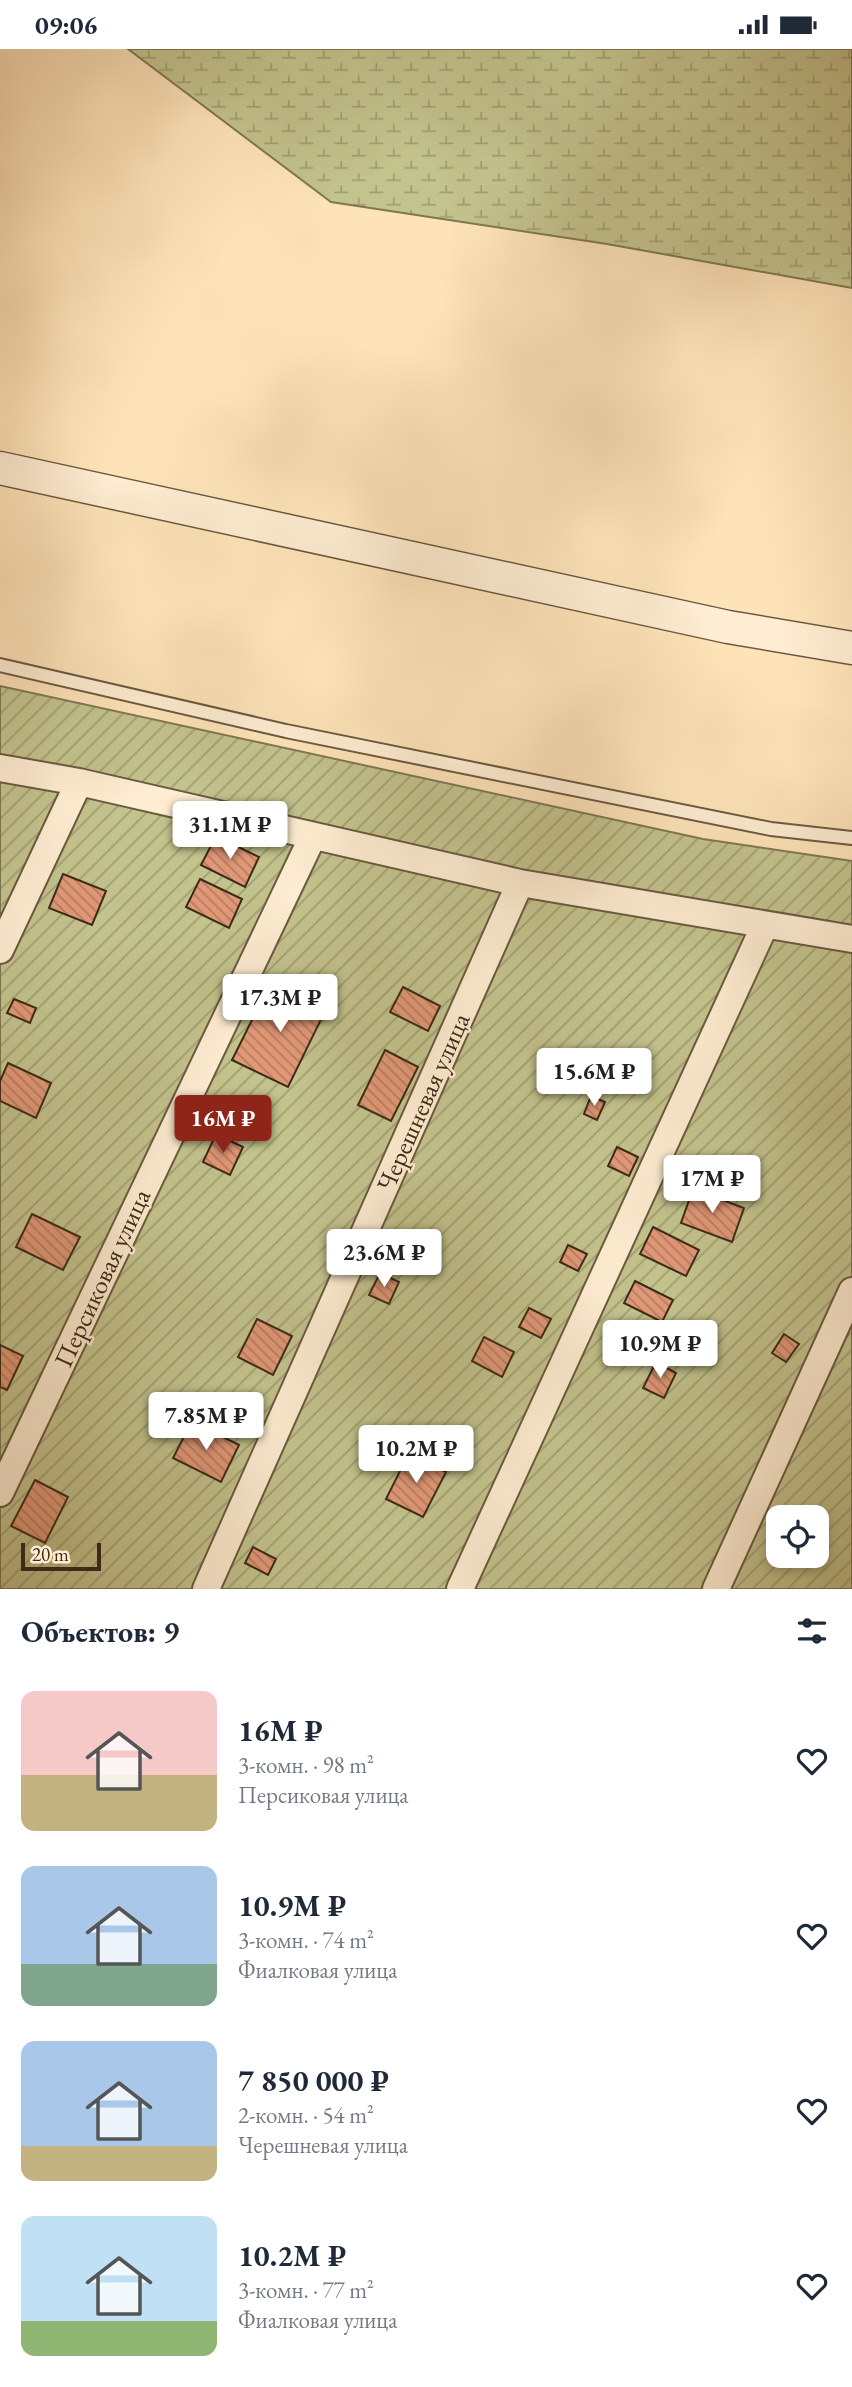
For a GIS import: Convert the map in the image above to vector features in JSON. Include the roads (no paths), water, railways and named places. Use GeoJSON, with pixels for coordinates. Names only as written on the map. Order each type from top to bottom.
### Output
{"type":"FeatureCollection","features":[{"type":"Feature","properties":{"kind":"street"},"geometry":{"type":"LineString","coordinates":[[0,467],[728,627],[852,648]]}},
{"type":"Feature","properties":{"kind":"street"},"geometry":{"type":"LineString","coordinates":[[0,768],[79,782],[520,883],[852,940]]}},
{"type":"Feature","properties":{"kind":"street"},"geometry":{"type":"LineString","coordinates":[[0,950],[79,782]]}},
{"type":"Feature","properties":{"kind":"street","name":"Персиковая улица"},"geometry":{"type":"LineString","coordinates":[[0,1493],[313,836]]}},
{"type":"Feature","properties":{"kind":"street","name":"Черешневая улица"},"geometry":{"type":"LineString","coordinates":[[206,1589],[520,883]]}},
{"type":"Feature","properties":{"kind":"street"},"geometry":{"type":"LineString","coordinates":[[460,1589],[764,927]]}},
{"type":"Feature","properties":{"kind":"street"},"geometry":{"type":"LineString","coordinates":[[716,1589],[852,1291]]}},
{"type":"Feature","properties":{"kind":"lane"},"geometry":{"type":"LineString","coordinates":[[0,664],[286,731],[771,829],[852,838]]}}]}
